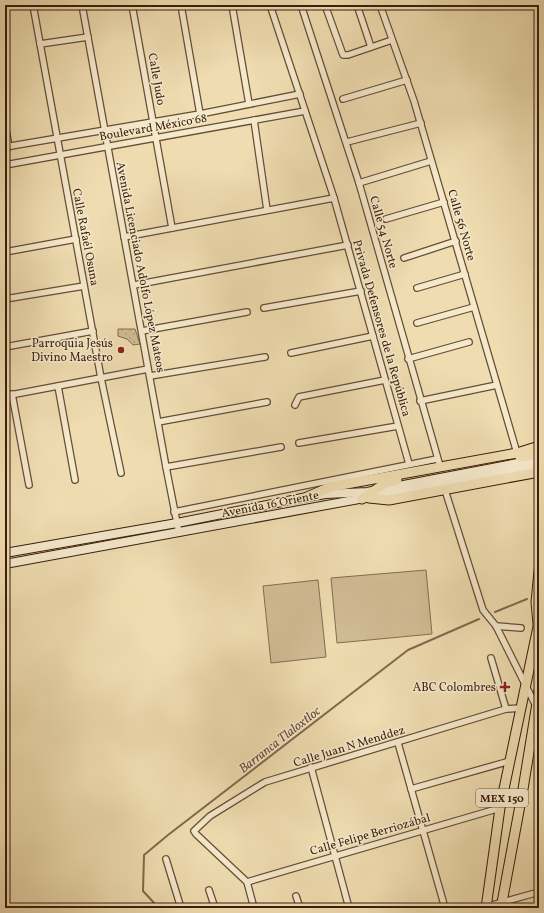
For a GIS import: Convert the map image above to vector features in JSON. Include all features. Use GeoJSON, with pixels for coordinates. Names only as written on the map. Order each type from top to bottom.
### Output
{"type":"FeatureCollection","features":[{"type":"Feature","properties":{"kind":"main road"},"geometry":{"type":"LineString","coordinates":[[464,468],[539,446]]}},
{"type":"Feature","properties":{"kind":"main road"},"geometry":{"type":"LineString","coordinates":[[527,450],[539,452]]}},
{"type":"Feature","properties":{"kind":"main road"},"geometry":{"type":"LineString","coordinates":[[368,496],[392,481],[539,452]]}},
{"type":"Feature","properties":{"kind":"main road"},"geometry":{"type":"LineString","coordinates":[[307,497],[330,487],[438,462],[464,468],[539,459]]}},
{"type":"Feature","properties":{"kind":"main road","name":"Avenida 16 Oriente"},"geometry":{"type":"LineString","coordinates":[[5,564],[179,533],[368,496],[539,466]]}},
{"type":"Feature","properties":{"kind":"main road"},"geometry":{"type":"LineString","coordinates":[[368,496],[390,500],[539,472]]}},
{"type":"Feature","properties":{"kind":"main road","name":"Avenida 16 Oriente"},"geometry":{"type":"LineString","coordinates":[[5,553],[177,523],[326,494],[352,494],[368,496]]}},
{"type":"Feature","properties":{"kind":"main road"},"geometry":{"type":"LineString","coordinates":[[539,571],[536,602],[539,623]]}},
{"type":"Feature","properties":{"kind":"main road","name":"MEX 150"},"geometry":{"type":"LineString","coordinates":[[485,908],[500,808],[539,623]]}},
{"type":"Feature","properties":{"kind":"main road","name":"MEX 150"},"geometry":{"type":"LineString","coordinates":[[501,905],[538,705],[539,691]]}},
{"type":"Feature","properties":{"kind":"main road"},"geometry":{"type":"LineString","coordinates":[[522,708],[528,712],[534,724]]}},
{"type":"Feature","properties":{"kind":"street","name":"Calle Rafaél Osuna"},"geometry":{"type":"LineString","coordinates":[[33,5],[59,156],[93,331],[100,378],[120,473]]}},
{"type":"Feature","properties":{"kind":"street","name":"Avenida Licenciado Adolfo López Mateos"},"geometry":{"type":"LineString","coordinates":[[82,5],[179,533]]}},
{"type":"Feature","properties":{"kind":"street","name":"Calle Judo"},"geometry":{"type":"LineString","coordinates":[[132,5],[172,228]]}},
{"type":"Feature","properties":{"kind":"street"},"geometry":{"type":"LineString","coordinates":[[181,5],[200,114]]}},
{"type":"Feature","properties":{"kind":"street"},"geometry":{"type":"LineString","coordinates":[[232,5],[249,104]]}},
{"type":"Feature","properties":{"kind":"street","name":"Privada Defensores de la República"},"geometry":{"type":"LineString","coordinates":[[270,5],[334,198],[409,464]]}},
{"type":"Feature","properties":{"kind":"street","name":"Calle 54 Norte"},"geometry":{"type":"LineString","coordinates":[[301,5],[359,184],[438,462]]}},
{"type":"Feature","properties":{"kind":"street"},"geometry":{"type":"LineString","coordinates":[[325,5],[343,55],[348,55],[392,40]]}},
{"type":"Feature","properties":{"kind":"street"},"geometry":{"type":"LineString","coordinates":[[357,5],[371,47]]}},
{"type":"Feature","properties":{"kind":"street","name":"Calle 56 Norte"},"geometry":{"type":"LineString","coordinates":[[380,5],[421,123],[517,453]]}},
{"type":"Feature","properties":{"kind":"street"},"geometry":{"type":"LineString","coordinates":[[40,44],[88,37]]}},
{"type":"Feature","properties":{"kind":"street"},"geometry":{"type":"LineString","coordinates":[[343,99],[407,80]]}},
{"type":"Feature","properties":{"kind":"street","name":"Boulevard México 68"},"geometry":{"type":"LineString","coordinates":[[7,147],[200,114],[300,94]]}},
{"type":"Feature","properties":{"kind":"street","name":"Boulevard México 68"},"geometry":{"type":"LineString","coordinates":[[5,164],[59,156],[306,111]]}},
{"type":"Feature","properties":{"kind":"street"},"geometry":{"type":"LineString","coordinates":[[254,120],[268,210]]}},
{"type":"Feature","properties":{"kind":"street"},"geometry":{"type":"LineString","coordinates":[[346,142],[421,123]]}},
{"type":"Feature","properties":{"kind":"street"},"geometry":{"type":"LineString","coordinates":[[5,124],[7,147]]}},
{"type":"Feature","properties":{"kind":"street"},"geometry":{"type":"LineString","coordinates":[[359,184],[431,161]]}},
{"type":"Feature","properties":{"kind":"street"},"geometry":{"type":"LineString","coordinates":[[124,237],[334,198]]}},
{"type":"Feature","properties":{"kind":"street"},"geometry":{"type":"LineString","coordinates":[[386,219],[444,202]]}},
{"type":"Feature","properties":{"kind":"street"},"geometry":{"type":"LineString","coordinates":[[5,252],[76,239]]}},
{"type":"Feature","properties":{"kind":"street"},"geometry":{"type":"LineString","coordinates":[[404,258],[456,241]]}},
{"type":"Feature","properties":{"kind":"street"},"geometry":{"type":"LineString","coordinates":[[134,285],[348,245]]}},
{"type":"Feature","properties":{"kind":"street"},"geometry":{"type":"LineString","coordinates":[[417,288],[465,274]]}},
{"type":"Feature","properties":{"kind":"street"},"geometry":{"type":"LineString","coordinates":[[5,299],[84,286]]}},
{"type":"Feature","properties":{"kind":"street"},"geometry":{"type":"LineString","coordinates":[[264,308],[361,291]]}},
{"type":"Feature","properties":{"kind":"street"},"geometry":{"type":"LineString","coordinates":[[417,323],[474,307]]}},
{"type":"Feature","properties":{"kind":"street"},"geometry":{"type":"LineString","coordinates":[[142,331],[247,312]]}},
{"type":"Feature","properties":{"kind":"street"},"geometry":{"type":"LineString","coordinates":[[5,347],[93,331]]}},
{"type":"Feature","properties":{"kind":"street"},"geometry":{"type":"LineString","coordinates":[[291,353],[373,336]]}},
{"type":"Feature","properties":{"kind":"street"},"geometry":{"type":"LineString","coordinates":[[408,359],[469,342]]}},
{"type":"Feature","properties":{"kind":"street"},"geometry":{"type":"LineString","coordinates":[[150,376],[265,357]]}},
{"type":"Feature","properties":{"kind":"street"},"geometry":{"type":"LineString","coordinates":[[5,396],[148,368]]}},
{"type":"Feature","properties":{"kind":"street"},"geometry":{"type":"LineString","coordinates":[[295,405],[299,397],[385,380]]}},
{"type":"Feature","properties":{"kind":"street"},"geometry":{"type":"LineString","coordinates":[[420,401],[497,385]]}},
{"type":"Feature","properties":{"kind":"street"},"geometry":{"type":"LineString","coordinates":[[58,386],[75,480]]}},
{"type":"Feature","properties":{"kind":"street"},"geometry":{"type":"LineString","coordinates":[[12,394],[29,485]]}},
{"type":"Feature","properties":{"kind":"street"},"geometry":{"type":"LineString","coordinates":[[158,422],[267,402]]}},
{"type":"Feature","properties":{"kind":"street"},"geometry":{"type":"LineString","coordinates":[[299,443],[398,426]]}},
{"type":"Feature","properties":{"kind":"street"},"geometry":{"type":"LineString","coordinates":[[166,467],[281,447]]}},
{"type":"Feature","properties":{"kind":"street"},"geometry":{"type":"LineString","coordinates":[[174,512],[409,464],[438,462]]}},
{"type":"Feature","properties":{"kind":"street"},"geometry":{"type":"LineString","coordinates":[[445,490],[483,610],[496,626],[526,689],[538,705]]}},
{"type":"Feature","properties":{"kind":"street"},"geometry":{"type":"LineString","coordinates":[[496,626],[521,628]]}},
{"type":"Feature","properties":{"kind":"street"},"geometry":{"type":"LineString","coordinates":[[491,658],[506,709]]}},
{"type":"Feature","properties":{"kind":"street","name":"Calle Juan N Menddez"},"geometry":{"type":"LineString","coordinates":[[247,882],[194,831],[210,816],[265,782],[310,767],[398,743],[506,709],[522,708]]}},
{"type":"Feature","properties":{"kind":"street"},"geometry":{"type":"LineString","coordinates":[[398,743],[445,908]]}},
{"type":"Feature","properties":{"kind":"street"},"geometry":{"type":"LineString","coordinates":[[411,789],[510,761]]}},
{"type":"Feature","properties":{"kind":"street"},"geometry":{"type":"LineString","coordinates":[[310,767],[349,908]]}},
{"type":"Feature","properties":{"kind":"street","name":"Calle Felipe Berriozábal"},"geometry":{"type":"LineString","coordinates":[[247,882],[334,855],[500,808]]}},
{"type":"Feature","properties":{"kind":"street"},"geometry":{"type":"LineString","coordinates":[[166,859],[180,908]]}},
{"type":"Feature","properties":{"kind":"street"},"geometry":{"type":"LineString","coordinates":[[247,882],[254,908]]}},
{"type":"Feature","properties":{"kind":"street"},"geometry":{"type":"LineString","coordinates":[[209,890],[215,908]]}},
{"type":"Feature","properties":{"kind":"street"},"geometry":{"type":"LineString","coordinates":[[485,908],[501,905],[539,892]]}},
{"type":"Feature","properties":{"kind":"street"},"geometry":{"type":"LineString","coordinates":[[296,896],[300,908]]}},
{"type":"Feature","properties":{"kind":"shaded area"},"geometry":{"type":"Polygon","coordinates":[[[118,329],[135,329],[140,344],[133,345],[127,339],[118,336],[118,329]]]}},
{"type":"Feature","properties":{"kind":"shaded area"},"geometry":{"type":"Polygon","coordinates":[[[426,570],[432,634],[337,643],[331,578],[426,570]]]}},
{"type":"Feature","properties":{"kind":"shaded area"},"geometry":{"type":"Polygon","coordinates":[[[318,580],[326,657],[271,663],[263,586],[318,580]]]}},
{"type":"Feature","properties":{"kind":"waterway","name":"Barranca Tlaloxtloc"},"geometry":{"type":"LineString","coordinates":[[495,612],[527,599]]}},
{"type":"Feature","properties":{"kind":"waterway","name":"Barranca Tlaloxtloc"},"geometry":{"type":"LineString","coordinates":[[157,908],[143,891],[144,855],[408,650],[479,619]]}},
{"type":"Feature","properties":{"kind":"place","name":"Parroquia Jesús Divino Maestro"},"geometry":{"type":"Point","coordinates":[121,350]}},
{"type":"Feature","properties":{"kind":"place","name":"ABC Colombres"},"geometry":{"type":"Point","coordinates":[505,687]}}]}
